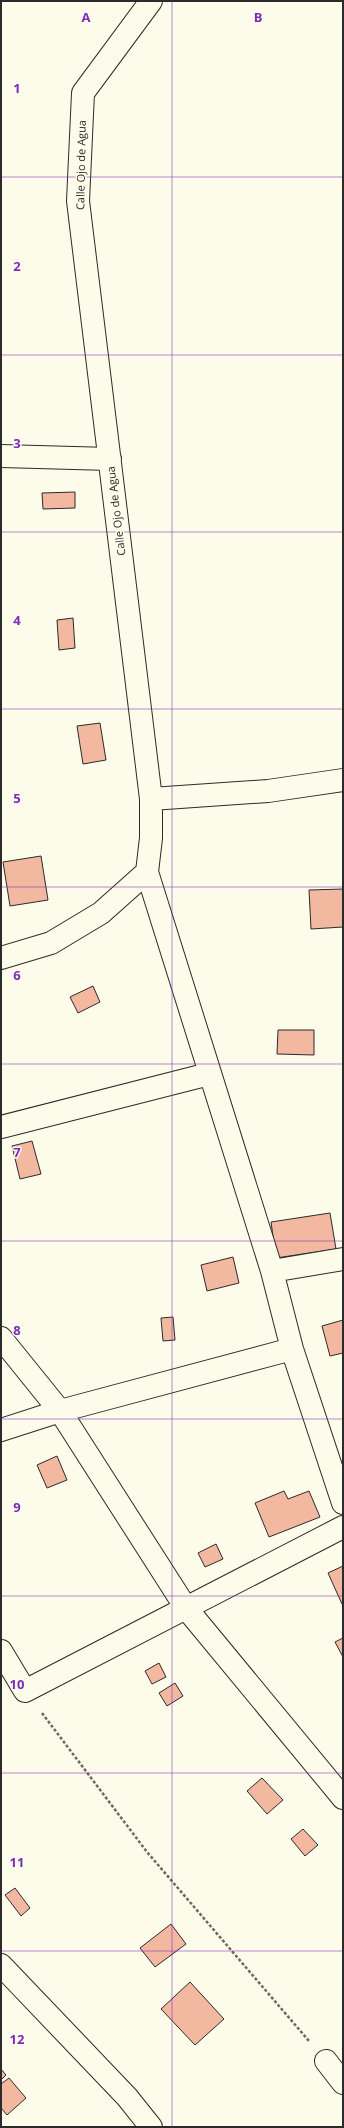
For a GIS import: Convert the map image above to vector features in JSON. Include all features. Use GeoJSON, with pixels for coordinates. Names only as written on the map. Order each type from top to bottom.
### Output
{"type":"FeatureCollection","features":[{"type":"Feature","properties":{"kind":"street","name":"Calle Ojo de Agua"},"geometry":{"type":"LineString","coordinates":[[146,872],[151,838],[151,799],[78,201],[83,93],[151,1]]}},
{"type":"Feature","properties":{"kind":"street"},"geometry":{"type":"LineString","coordinates":[[1,456],[110,459]]}},
{"type":"Feature","properties":{"kind":"street"},"geometry":{"type":"LineString","coordinates":[[151,799],[268,791],[343,780]]}},
{"type":"Feature","properties":{"kind":"street"},"geometry":{"type":"LineString","coordinates":[[1,958],[51,943],[95,917],[146,872],[272,1271],[292,1349],[343,1503]]}},
{"type":"Feature","properties":{"kind":"street"},"geometry":{"type":"LineString","coordinates":[[1,1127],[209,1074]]}},
{"type":"Feature","properties":{"kind":"street"},"geometry":{"type":"LineString","coordinates":[[272,1271],[343,1259]]}},
{"type":"Feature","properties":{"kind":"street"},"geometry":{"type":"LineString","coordinates":[[1,1338],[60,1410],[186,1608],[343,1798]]}},
{"type":"Feature","properties":{"kind":"street"},"geometry":{"type":"LineString","coordinates":[[1,1430],[60,1410],[292,1349]]}},
{"type":"Feature","properties":{"kind":"street"},"geometry":{"type":"LineString","coordinates":[[1,1651],[25,1690],[343,1527]]}},
{"type":"Feature","properties":{"kind":"street"},"geometry":{"type":"LineString","coordinates":[[1,1965],[127,2097],[151,2127]]}},
{"type":"Feature","properties":{"kind":"street"},"geometry":{"type":"LineString","coordinates":[[326,2061],[343,2083]]}},
{"type":"Feature","properties":{"kind":"path"},"geometry":{"type":"LineString","coordinates":[[25,1690],[148,1852],[326,2061]]}},
{"type":"Feature","properties":{"kind":"building"},"geometry":{"type":"Polygon","coordinates":[[[75,492],[75,508],[43,509],[42,493],[75,492]]]}},
{"type":"Feature","properties":{"kind":"building"},"geometry":{"type":"Polygon","coordinates":[[[73,618],[75,648],[59,650],[57,620],[73,618]]]}},
{"type":"Feature","properties":{"kind":"building"},"geometry":{"type":"Polygon","coordinates":[[[100,723],[106,760],[83,764],[77,726],[100,723]]]}},
{"type":"Feature","properties":{"kind":"building"},"geometry":{"type":"Polygon","coordinates":[[[41,856],[48,900],[10,906],[3,862],[41,856]]]}},
{"type":"Feature","properties":{"kind":"building"},"geometry":{"type":"Polygon","coordinates":[[[343,889],[343,927],[311,929],[309,890],[343,889]]]}},
{"type":"Feature","properties":{"kind":"building"},"geometry":{"type":"Polygon","coordinates":[[[93,986],[100,1002],[78,1013],[70,997],[93,986]]]}},
{"type":"Feature","properties":{"kind":"building"},"geometry":{"type":"Polygon","coordinates":[[[278,1030],[314,1030],[314,1055],[277,1054],[278,1030]]]}},
{"type":"Feature","properties":{"kind":"building"},"geometry":{"type":"Polygon","coordinates":[[[32,1141],[41,1174],[20,1179],[12,1146],[32,1141]]]}},
{"type":"Feature","properties":{"kind":"building"},"geometry":{"type":"Polygon","coordinates":[[[330,1213],[336,1249],[276,1258],[271,1222],[330,1213]]]}},
{"type":"Feature","properties":{"kind":"building"},"geometry":{"type":"Polygon","coordinates":[[[233,1257],[239,1283],[207,1291],[201,1265],[233,1257]]]}},
{"type":"Feature","properties":{"kind":"building"},"geometry":{"type":"Polygon","coordinates":[[[173,1317],[175,1340],[163,1341],[161,1318],[173,1317]]]}},
{"type":"Feature","properties":{"kind":"building"},"geometry":{"type":"Polygon","coordinates":[[[343,1320],[343,1353],[330,1356],[322,1326],[343,1320]]]}},
{"type":"Feature","properties":{"kind":"building"},"geometry":{"type":"Polygon","coordinates":[[[57,1456],[67,1480],[47,1488],[37,1465],[57,1456]]]}},
{"type":"Feature","properties":{"kind":"building"},"geometry":{"type":"Polygon","coordinates":[[[284,1491],[288,1499],[309,1491],[320,1517],[269,1537],[255,1503],[284,1491]]]}},
{"type":"Feature","properties":{"kind":"building"},"geometry":{"type":"Polygon","coordinates":[[[216,1544],[223,1559],[205,1567],[198,1553],[216,1544]]]}},
{"type":"Feature","properties":{"kind":"building"},"geometry":{"type":"Polygon","coordinates":[[[343,1566],[343,1604],[342,1604],[328,1573],[343,1566]]]}},
{"type":"Feature","properties":{"kind":"building"},"geometry":{"type":"Polygon","coordinates":[[[343,1638],[343,1657],[335,1642],[343,1638]]]}},
{"type":"Feature","properties":{"kind":"building"},"geometry":{"type":"Polygon","coordinates":[[[159,1663],[166,1677],[152,1684],[145,1671],[159,1663]]]}},
{"type":"Feature","properties":{"kind":"building"},"geometry":{"type":"Polygon","coordinates":[[[175,1683],[183,1696],[167,1706],[159,1693],[175,1683]]]}},
{"type":"Feature","properties":{"kind":"building"},"geometry":{"type":"Polygon","coordinates":[[[262,1778],[283,1800],[267,1814],[247,1791],[262,1778]]]}},
{"type":"Feature","properties":{"kind":"building"},"geometry":{"type":"Polygon","coordinates":[[[303,1829],[318,1845],[305,1856],[291,1839],[303,1829]]]}},
{"type":"Feature","properties":{"kind":"building"},"geometry":{"type":"Polygon","coordinates":[[[15,1888],[30,1908],[21,1916],[5,1895],[15,1888]]]}},
{"type":"Feature","properties":{"kind":"building"},"geometry":{"type":"Polygon","coordinates":[[[171,1924],[186,1944],[155,1967],[140,1948],[171,1924]]]}},
{"type":"Feature","properties":{"kind":"building"},"geometry":{"type":"Polygon","coordinates":[[[190,1982],[224,2019],[195,2045],[161,2009],[190,1982]]]}},
{"type":"Feature","properties":{"kind":"building"},"geometry":{"type":"Polygon","coordinates":[[[1,2069],[6,2075],[1,2080],[1,2069]]]}},
{"type":"Feature","properties":{"kind":"building"},"geometry":{"type":"Polygon","coordinates":[[[9,2078],[26,2098],[7,2115],[1,2108],[1,2084],[9,2078]]]}}]}
